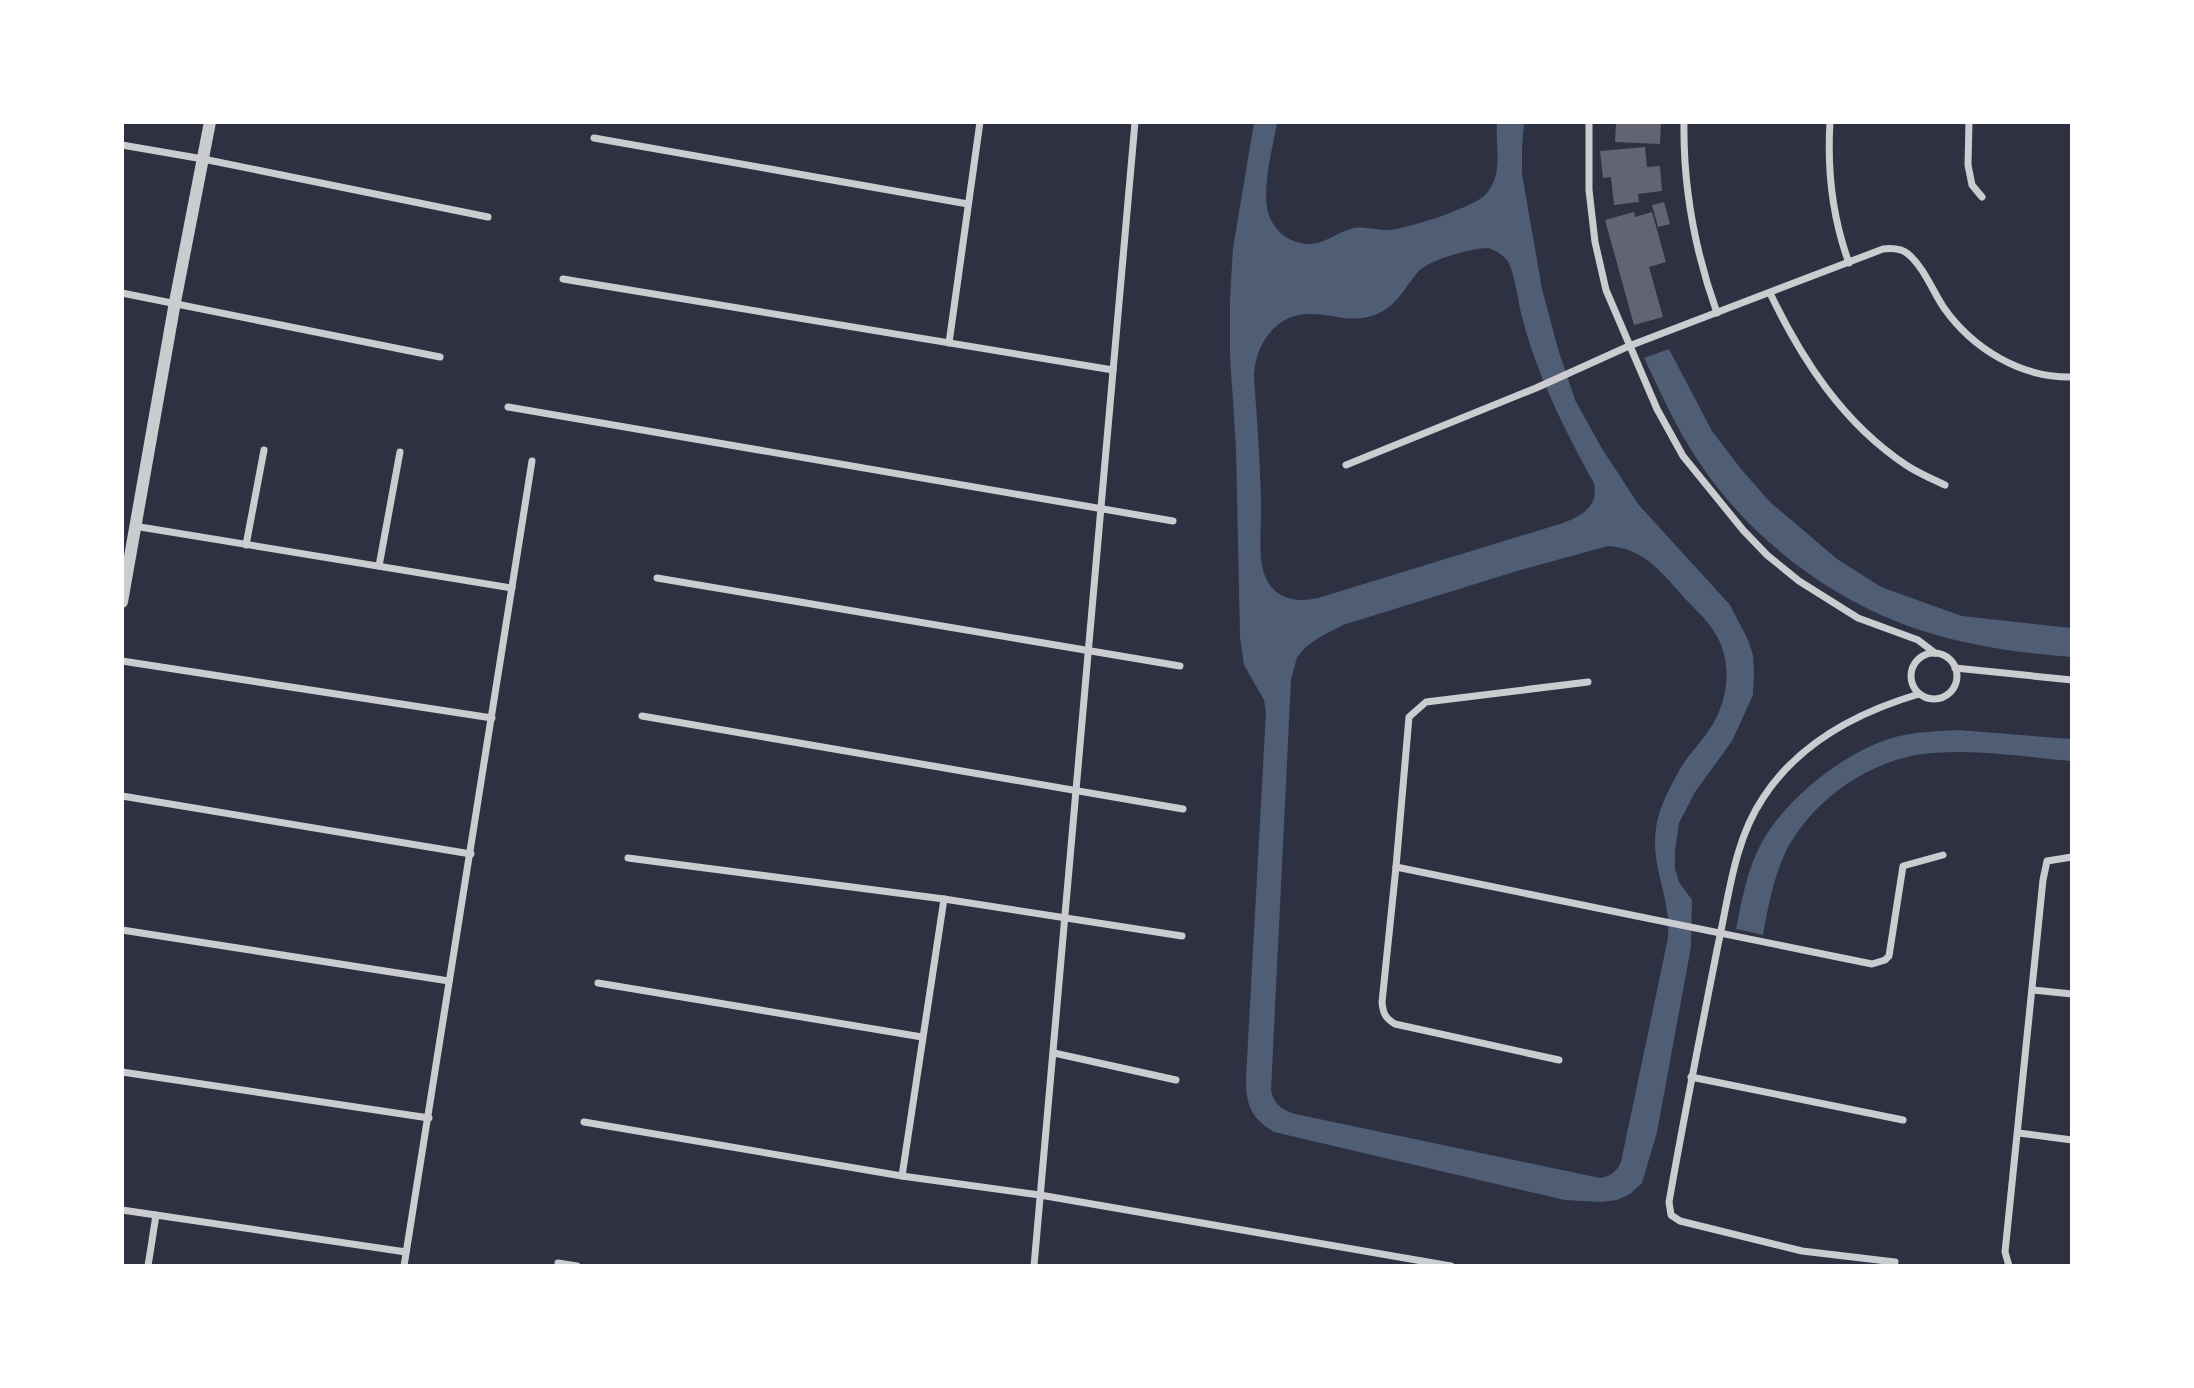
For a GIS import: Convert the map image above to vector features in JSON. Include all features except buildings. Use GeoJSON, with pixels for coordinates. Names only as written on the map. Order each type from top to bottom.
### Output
{"type":"FeatureCollection","features":[{"type":"Feature","properties":{"kind":"street"},"geometry":{"type":"LineString","coordinates":[[122,602],[210,122]]}},
{"type":"Feature","properties":{"kind":"street"},"geometry":{"type":"LineString","coordinates":[[949,343],[980,122]]}},
{"type":"Feature","properties":{"kind":"street"},"geometry":{"type":"LineString","coordinates":[[1034,1265],[1135,122]]}},
{"type":"Feature","properties":{"kind":"street"},"geometry":{"type":"LineString","coordinates":[[1589,122],[1589,190],[1595,242],[1606,290],[1657,409],[1684,456],[1714,496],[1759,547],[1824,598],[1858,618],[1918,640],[1935,653],[1950,659],[1957,678],[1950,693],[1934,699],[1919,694],[1912,685],[1911,673],[1915,662],[1924,655],[1935,653]]}},
{"type":"Feature","properties":{"kind":"street"},"geometry":{"type":"LineString","coordinates":[[1684,122],[1684,168],[1695,241],[1717,313]]}},
{"type":"Feature","properties":{"kind":"street"},"geometry":{"type":"LineString","coordinates":[[1830,122],[1832,204],[1849,263]]}},
{"type":"Feature","properties":{"kind":"street"},"geometry":{"type":"LineString","coordinates":[[1969,122],[1968,165],[1972,186],[1982,197]]}},
{"type":"Feature","properties":{"kind":"street"},"geometry":{"type":"LineString","coordinates":[[594,138],[968,204]]}},
{"type":"Feature","properties":{"kind":"street"},"geometry":{"type":"LineString","coordinates":[[122,145],[488,217]]}},
{"type":"Feature","properties":{"kind":"street"},"geometry":{"type":"LineString","coordinates":[[1346,465],[1536,388],[1629,346],[1883,249],[1896,248],[1909,255],[1945,310],[1984,349],[2029,372],[2071,377]]}},
{"type":"Feature","properties":{"kind":"street"},"geometry":{"type":"LineString","coordinates":[[563,279],[1113,370]]}},
{"type":"Feature","properties":{"kind":"street"},"geometry":{"type":"LineString","coordinates":[[122,293],[440,357]]}},
{"type":"Feature","properties":{"kind":"street"},"geometry":{"type":"LineString","coordinates":[[1770,293],[1793,340],[1834,399],[1886,451],[1909,467],[1945,485]]}},
{"type":"Feature","properties":{"kind":"street"},"geometry":{"type":"LineString","coordinates":[[509,407],[1173,521]]}},
{"type":"Feature","properties":{"kind":"street"},"geometry":{"type":"LineString","coordinates":[[246,545],[264,450]]}},
{"type":"Feature","properties":{"kind":"street"},"geometry":{"type":"LineString","coordinates":[[379,566],[400,452]]}},
{"type":"Feature","properties":{"kind":"street"},"geometry":{"type":"LineString","coordinates":[[404,1265],[532,461]]}},
{"type":"Feature","properties":{"kind":"street"},"geometry":{"type":"LineString","coordinates":[[134,526],[512,588]]}},
{"type":"Feature","properties":{"kind":"street"},"geometry":{"type":"LineString","coordinates":[[657,579],[1180,666]]}},
{"type":"Feature","properties":{"kind":"street"},"geometry":{"type":"LineString","coordinates":[[122,661],[492,718]]}},
{"type":"Feature","properties":{"kind":"street"},"geometry":{"type":"LineString","coordinates":[[1955,668],[2071,680]]}},
{"type":"Feature","properties":{"kind":"street"},"geometry":{"type":"LineString","coordinates":[[1559,1060],[1395,1024],[1383,1013],[1381,1002],[1409,717],[1426,702],[1588,682]]}},
{"type":"Feature","properties":{"kind":"street"},"geometry":{"type":"LineString","coordinates":[[1895,1262],[1802,1251],[1680,1220],[1671,1216],[1669,1202],[1691,1077],[1734,868],[1748,826],[1776,780],[1817,742],[1864,712],[1919,694]]}},
{"type":"Feature","properties":{"kind":"street"},"geometry":{"type":"LineString","coordinates":[[642,716],[1183,808]]}},
{"type":"Feature","properties":{"kind":"street"},"geometry":{"type":"LineString","coordinates":[[122,796],[471,854]]}},
{"type":"Feature","properties":{"kind":"street"},"geometry":{"type":"LineString","coordinates":[[1396,867],[1872,964],[1889,956],[1903,866],[1943,855]]}},
{"type":"Feature","properties":{"kind":"street"},"geometry":{"type":"LineString","coordinates":[[2009,1265],[2006,1252],[2045,869],[2047,861],[2071,857]]}},
{"type":"Feature","properties":{"kind":"street"},"geometry":{"type":"LineString","coordinates":[[628,858],[944,899],[1182,936]]}},
{"type":"Feature","properties":{"kind":"street"},"geometry":{"type":"LineString","coordinates":[[902,1176],[944,899]]}},
{"type":"Feature","properties":{"kind":"street"},"geometry":{"type":"LineString","coordinates":[[122,930],[449,981]]}},
{"type":"Feature","properties":{"kind":"street"},"geometry":{"type":"LineString","coordinates":[[598,984],[922,1037]]}},
{"type":"Feature","properties":{"kind":"street"},"geometry":{"type":"LineString","coordinates":[[2033,990],[2071,994]]}},
{"type":"Feature","properties":{"kind":"street"},"geometry":{"type":"LineString","coordinates":[[1054,1053],[1176,1080]]}},
{"type":"Feature","properties":{"kind":"street"},"geometry":{"type":"LineString","coordinates":[[122,1072],[429,1118]]}},
{"type":"Feature","properties":{"kind":"street"},"geometry":{"type":"LineString","coordinates":[[1691,1077],[1903,1121]]}},
{"type":"Feature","properties":{"kind":"street"},"geometry":{"type":"LineString","coordinates":[[584,1122],[902,1176],[1040,1195],[1451,1265]]}},
{"type":"Feature","properties":{"kind":"street"},"geometry":{"type":"LineString","coordinates":[[2019,1133],[2071,1140]]}},
{"type":"Feature","properties":{"kind":"street"},"geometry":{"type":"LineString","coordinates":[[122,1210],[406,1252]]}},
{"type":"Feature","properties":{"kind":"street"},"geometry":{"type":"LineString","coordinates":[[148,1265],[156,1215]]}},
{"type":"Feature","properties":{"kind":"street"},"geometry":{"type":"LineString","coordinates":[[558,1262],[577,1265]]}},
{"type":"Feature","properties":{"kind":"water"},"geometry":{"type":"Polygon","coordinates":[[[1254,123],[1277,123],[1266,187],[1268,212],[1272,222],[1278,231],[1295,242],[1312,244],[1355,228],[1387,230],[1408,226],[1455,211],[1480,199],[1492,186],[1495,178],[1498,160],[1497,123],[1524,123],[1522,174],[1542,289],[1575,400],[1601,447],[1638,504],[1730,605],[1748,640],[1753,655],[1753,695],[1732,741],[1695,792],[1679,823],[1675,869],[1679,882],[1692,900],[1691,947],[1657,1132],[1642,1183],[1630,1194],[1617,1200],[1565,1200],[1274,1132],[1251,1110],[1246,1078],[1266,712],[1264,700],[1244,665],[1240,637],[1236,448],[1230,355],[1233,248],[1254,123]],[[1489,248],[1452,255],[1433,262],[1419,271],[1397,300],[1379,313],[1352,319],[1320,314],[1298,315],[1277,325],[1263,343],[1258,354],[1254,378],[1261,486],[1261,559],[1269,584],[1280,594],[1302,600],[1318,598],[1563,523],[1582,514],[1591,504],[1595,491],[1594,483],[1562,423],[1544,381],[1528,339],[1510,265],[1503,256],[1489,248]],[[1608,546],[1343,625],[1307,646],[1297,657],[1291,680],[1271,1090],[1275,1100],[1285,1110],[1600,1178],[1613,1173],[1621,1162],[1668,938],[1668,915],[1656,858],[1657,822],[1680,769],[1716,719],[1725,694],[1726,667],[1720,642],[1713,630],[1666,577],[1641,556],[1608,546]]]}},
{"type":"Feature","properties":{"kind":"water"},"geometry":{"type":"Polygon","coordinates":[[[1669,349],[1712,431],[1741,469],[1770,502],[1837,559],[1881,587],[1962,616],[2071,628],[2071,657],[1995,648],[1920,630],[1887,618],[1856,602],[1796,564],[1743,517],[1699,462],[1684,437],[1644,358],[1669,349]]]}},
{"type":"Feature","properties":{"kind":"water"},"geometry":{"type":"Polygon","coordinates":[[[1958,730],[2071,739],[2071,761],[1950,752],[1911,756],[1867,772],[1828,799],[1797,833],[1777,873],[1763,935],[1736,929],[1757,852],[1773,825],[1803,792],[1840,763],[1880,742],[1899,736],[1958,730]]]}}]}
